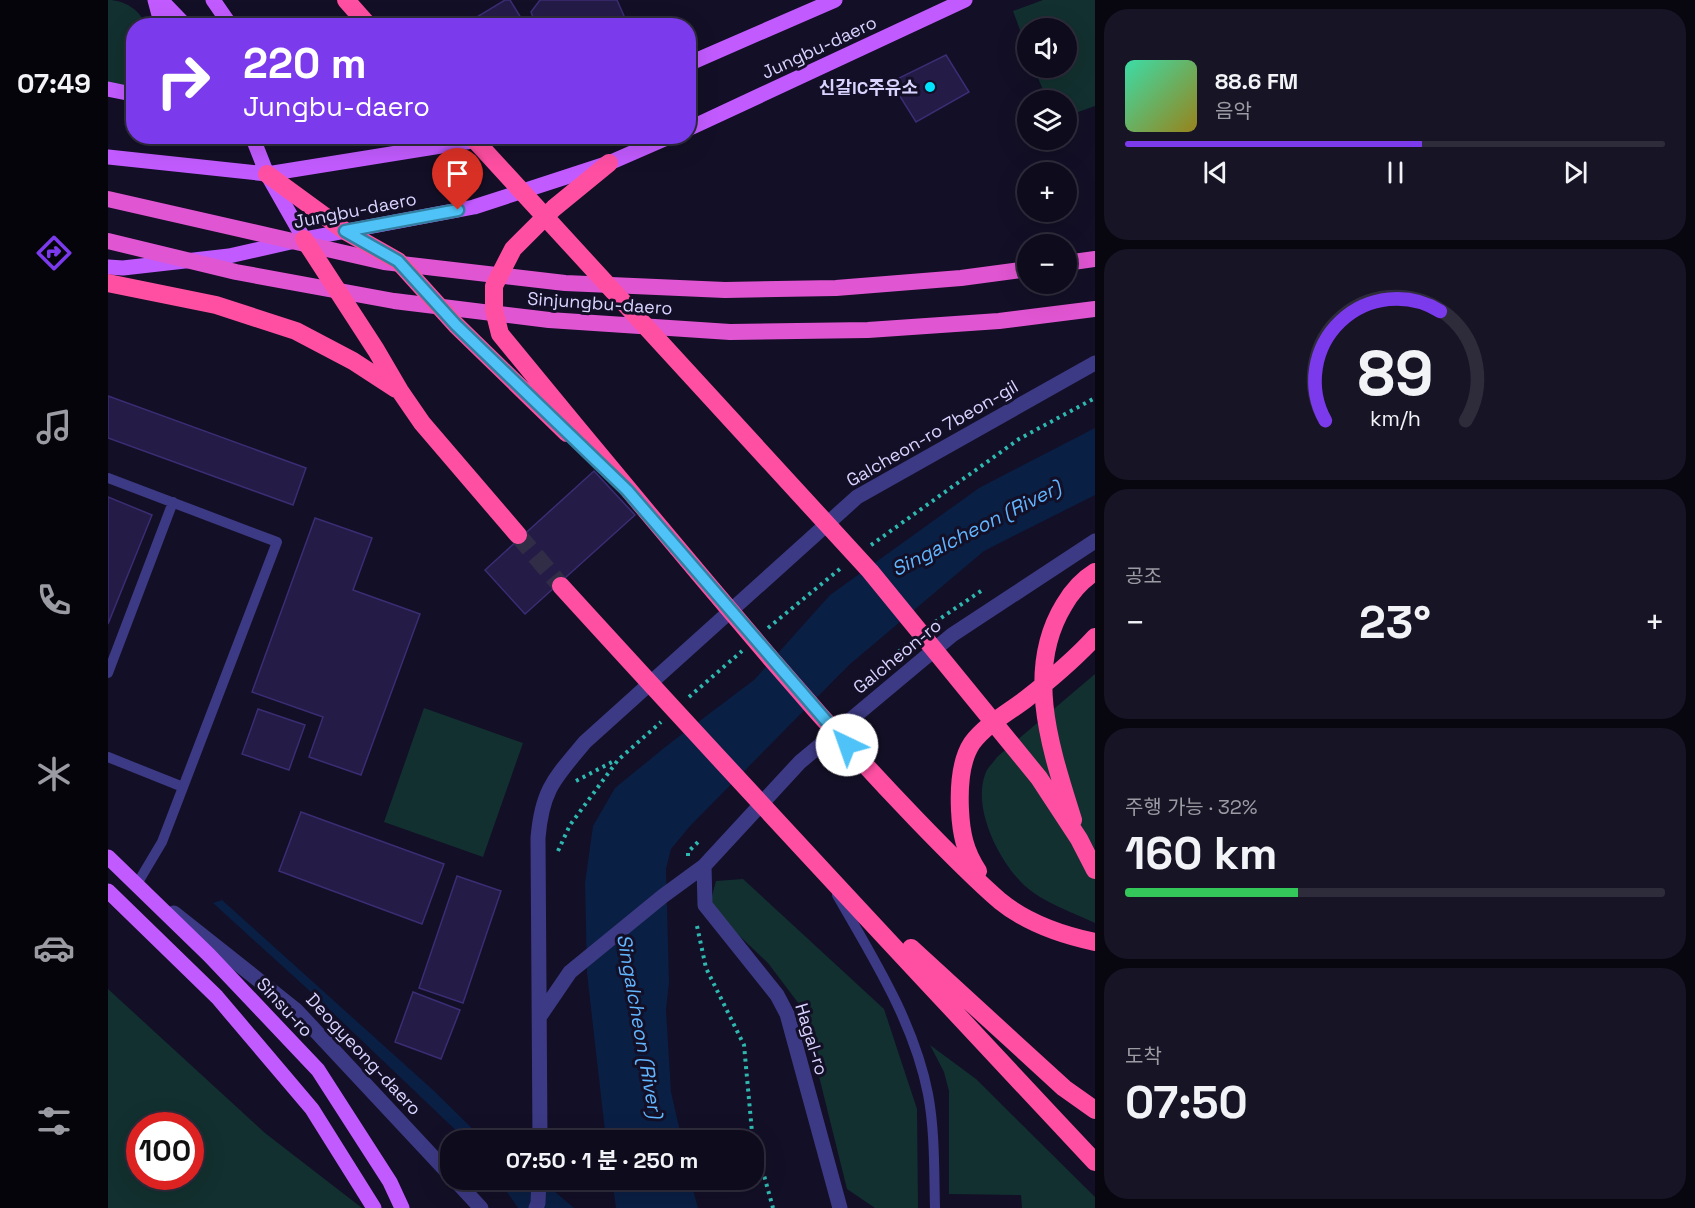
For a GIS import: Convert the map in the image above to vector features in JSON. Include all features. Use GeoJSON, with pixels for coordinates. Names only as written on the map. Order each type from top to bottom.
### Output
{"type":"FeatureCollection","features":[{"type":"Feature","properties":{"kind":"highway"},"geometry":{"type":"LineString","coordinates":[[346,0],[362,18]]}},
{"type":"Feature","properties":{"kind":"highway"},"geometry":{"type":"LineString","coordinates":[[478,144],[870,571],[1039,778],[1079,839],[1095,870]]}},
{"type":"Feature","properties":{"kind":"highway"},"geometry":{"type":"LineString","coordinates":[[609,163],[554,208],[513,249],[494,286],[494,310],[500,334],[627,490],[801,693],[937,841],[1001,901],[1021,915],[1049,928],[1095,942]]}},
{"type":"Feature","properties":{"kind":"highway"},"geometry":{"type":"LineString","coordinates":[[267,174],[345,231],[398,261],[456,325],[627,490]]}},
{"type":"Feature","properties":{"kind":"highway","name":"Sinjungbu-daero"},"geometry":{"type":"LineString","coordinates":[[108,199],[384,262],[565,283],[724,290],[836,288],[961,278],[1017,270]]}},
{"type":"Feature","properties":{"kind":"highway"},"geometry":{"type":"LineString","coordinates":[[304,239],[376,350],[399,391],[422,423],[518,535]]}},
{"type":"Feature","properties":{"kind":"highway","name":"Sinjungbu-daero"},"geometry":{"type":"LineString","coordinates":[[108,240],[236,272],[394,301],[549,320],[730,332],[868,330],[999,321],[1095,309]]}},
{"type":"Feature","properties":{"kind":"highway"},"geometry":{"type":"LineString","coordinates":[[1077,261],[1095,259]]}},
{"type":"Feature","properties":{"kind":"highway"},"geometry":{"type":"LineString","coordinates":[[108,283],[216,305],[296,331],[353,361],[399,391]]}},
{"type":"Feature","properties":{"kind":"highway"},"geometry":{"type":"LineString","coordinates":[[1079,839],[1054,760],[1047,729],[1043,668],[1047,642],[1058,615],[1070,594],[1095,572]]}},
{"type":"Feature","properties":{"kind":"highway"},"geometry":{"type":"LineString","coordinates":[[561,586],[735,777],[821,866],[1095,1162]]}},
{"type":"Feature","properties":{"kind":"highway"},"geometry":{"type":"LineString","coordinates":[[1001,901],[970,860],[964,843],[959,802],[964,760],[972,743],[983,732],[1027,698],[1095,638]]}},
{"type":"Feature","properties":{"kind":"highway"},"geometry":{"type":"LineString","coordinates":[[821,866],[1064,1088],[1095,1110]]}},
{"type":"Feature","properties":{"kind":"main road"},"geometry":{"type":"LineString","coordinates":[[155,0],[160,18]]}},
{"type":"Feature","properties":{"kind":"main road"},"geometry":{"type":"LineString","coordinates":[[161,0],[178,18]]}},
{"type":"Feature","properties":{"kind":"main road"},"geometry":{"type":"LineString","coordinates":[[213,0],[225,18]]}},
{"type":"Feature","properties":{"kind":"main road","name":"Jungbu-daero"},"geometry":{"type":"LineString","coordinates":[[696,61],[836,0]]}},
{"type":"Feature","properties":{"kind":"main road","name":"Jungbu-daero"},"geometry":{"type":"LineString","coordinates":[[696,125],[965,0]]}},
{"type":"Feature","properties":{"kind":"main road"},"geometry":{"type":"LineString","coordinates":[[108,89],[126,93]]}},
{"type":"Feature","properties":{"kind":"main road"},"geometry":{"type":"LineString","coordinates":[[255,144],[267,174],[304,239]]}},
{"type":"Feature","properties":{"kind":"main road"},"geometry":{"type":"LineString","coordinates":[[108,157],[267,174],[453,144]]}},
{"type":"Feature","properties":{"kind":"main road","name":"Jungbu-daero"},"geometry":{"type":"LineString","coordinates":[[108,267],[123,268],[229,256],[304,239],[474,207],[609,163],[653,144]]}},
{"type":"Feature","properties":{"kind":"main road","name":"Sinsu-ro"},"geometry":{"type":"LineString","coordinates":[[108,857],[209,955],[318,1070],[390,1182],[402,1208]]}},
{"type":"Feature","properties":{"kind":"main road"},"geometry":{"type":"LineString","coordinates":[[108,891],[217,998],[312,1109],[374,1208]]}},
{"type":"Feature","properties":{"kind":"street","name":"Galcheon-ro 7beon-gil"},"geometry":{"type":"LineString","coordinates":[[539,1017],[538,838],[540,813],[552,782],[585,742],[856,497],[1095,363]]}},
{"type":"Feature","properties":{"kind":"street","name":"Galcheon-ro"},"geometry":{"type":"LineString","coordinates":[[539,1017],[570,972],[663,896],[704,866],[800,762],[826,739],[952,635],[1095,541]]}},
{"type":"Feature","properties":{"kind":"street","name":"Deogyeong-daero"},"geometry":{"type":"LineString","coordinates":[[108,849],[137,884],[297,1010],[440,1164]]}},
{"type":"Feature","properties":{"kind":"street","name":"Hagal-ro"},"geometry":{"type":"LineString","coordinates":[[704,866],[705,905],[777,995],[787,1014],[840,1208]]}},
{"type":"Feature","properties":{"kind":"street"},"geometry":{"type":"LineString","coordinates":[[539,1017],[540,1130]]}},
{"type":"Feature","properties":{"kind":"street"},"geometry":{"type":"LineString","coordinates":[[464,1190],[481,1208]]}},
{"type":"Feature","properties":{"kind":"street"},"geometry":{"type":"LineString","coordinates":[[537,1206],[538,1190]]}},
{"type":"Feature","properties":{"kind":"lane"},"geometry":{"type":"LineString","coordinates":[[108,478],[277,542],[162,842],[137,884]]}},
{"type":"Feature","properties":{"kind":"lane"},"geometry":{"type":"LineString","coordinates":[[108,673],[173,502]]}},
{"type":"Feature","properties":{"kind":"lane"},"geometry":{"type":"LineString","coordinates":[[108,757],[183,787]]}},
{"type":"Feature","properties":{"kind":"lane"},"geometry":{"type":"LineString","coordinates":[[821,866],[893,993],[918,1058],[929,1104],[935,1208]]}},
{"type":"Feature","properties":{"kind":"path"},"geometry":{"type":"LineString","coordinates":[[929,627],[991,585]]}},
{"type":"Feature","properties":{"kind":"path"},"geometry":{"type":"LineString","coordinates":[[872,676],[912,640]]}},
{"type":"Feature","properties":{"kind":"path"},"geometry":{"type":"LineString","coordinates":[[552,782],[578,781],[618,760]]}},
{"type":"Feature","properties":{"kind":"path"},"geometry":{"type":"LineString","coordinates":[[690,878],[688,852],[705,836]]}},
{"type":"Feature","properties":{"kind":"path"},"geometry":{"type":"LineString","coordinates":[[694,916],[706,968],[744,1045],[752,1132],[773,1208]]}},
{"type":"Feature","properties":{"kind":"green space"},"geometry":{"type":"Polygon","coordinates":[[[108,0],[131,7],[142,18],[126,18],[126,88],[108,89],[108,0]]]}},
{"type":"Feature","properties":{"kind":"green space"},"geometry":{"type":"Polygon","coordinates":[[[1043,0],[1095,0],[1095,106],[1077,112],[1077,90],[1043,90],[1038,78],[1077,78],[1077,18],[1017,18],[1017,22],[1013,11],[1043,0]]]}},
{"type":"Feature","properties":{"kind":"green space"},"geometry":{"type":"Polygon","coordinates":[[[1095,674],[1095,923],[1058,907],[1033,892],[1015,876],[997,849],[990,833],[982,801],[982,786],[988,768],[997,757],[1095,674]]]}},
{"type":"Feature","properties":{"kind":"green space"},"geometry":{"type":"Polygon","coordinates":[[[424,708],[523,743],[483,857],[384,822],[424,708]]]}},
{"type":"Feature","properties":{"kind":"green space"},"geometry":{"type":"Polygon","coordinates":[[[743,879],[884,1009],[917,1109],[918,1208],[875,1208],[847,1189],[802,1008],[768,963],[709,907],[716,881],[743,879]]]}},
{"type":"Feature","properties":{"kind":"green space"},"geometry":{"type":"Polygon","coordinates":[[[108,989],[265,1133],[362,1208],[108,1208],[108,989]]]}},
{"type":"Feature","properties":{"kind":"green space"},"geometry":{"type":"Polygon","coordinates":[[[930,1045],[976,1079],[1095,1197],[1095,1208],[1022,1208],[1021,1195],[949,1194],[949,1091],[944,1072],[930,1045]]]}},
{"type":"Feature","properties":{"kind":"water","name":"Singalcheon (River)"},"geometry":{"type":"Polygon","coordinates":[[[1095,428],[1095,495],[984,551],[849,665],[690,826],[671,849],[666,869],[669,982],[666,1010],[671,1092],[680,1130],[605,1130],[587,973],[585,883],[593,826],[615,788],[754,680],[830,595],[979,488],[1095,428]]]}},
{"type":"Feature","properties":{"kind":"water"},"geometry":{"type":"Polygon","coordinates":[[[222,900],[433,1090],[474,1130],[456,1130],[313,994],[213,903],[222,900]]]}},
{"type":"Feature","properties":{"kind":"water"},"geometry":{"type":"Polygon","coordinates":[[[506,1190],[553,1190],[574,1208],[518,1208],[506,1190]]]}},
{"type":"Feature","properties":{"kind":"water"},"geometry":{"type":"Polygon","coordinates":[[[614,1190],[693,1190],[698,1208],[616,1208],[614,1190]]]}},
{"type":"Feature","properties":{"kind":"building"},"geometry":{"type":"Polygon","coordinates":[[[505,0],[510,0],[521,18],[475,18],[505,0]]]}},
{"type":"Feature","properties":{"kind":"building"},"geometry":{"type":"Polygon","coordinates":[[[540,0],[617,0],[625,18],[533,18],[531,12],[540,0]]]}},
{"type":"Feature","properties":{"kind":"building","name":"신갈IC주유소"},"geometry":{"type":"Polygon","coordinates":[[[946,55],[969,92],[916,122],[891,82],[946,55]]]}},
{"type":"Feature","properties":{"kind":"building"},"geometry":{"type":"Polygon","coordinates":[[[108,396],[306,468],[293,505],[108,438],[108,396]]]}},
{"type":"Feature","properties":{"kind":"building"},"geometry":{"type":"Polygon","coordinates":[[[594,471],[635,515],[525,614],[485,570],[594,471]]]}},
{"type":"Feature","properties":{"kind":"building"},"geometry":{"type":"Polygon","coordinates":[[[108,497],[152,515],[108,624],[108,497]]]}},
{"type":"Feature","properties":{"kind":"building"},"geometry":{"type":"Polygon","coordinates":[[[315,518],[372,538],[353,590],[420,614],[361,775],[309,757],[323,717],[252,692],[315,518]]]}},
{"type":"Feature","properties":{"kind":"building"},"geometry":{"type":"Polygon","coordinates":[[[258,709],[305,725],[289,770],[242,754],[258,709]]]}},
{"type":"Feature","properties":{"kind":"building"},"geometry":{"type":"Polygon","coordinates":[[[301,812],[444,864],[422,924],[279,871],[301,812]]]}},
{"type":"Feature","properties":{"kind":"building"},"geometry":{"type":"Polygon","coordinates":[[[457,876],[501,891],[463,1003],[419,988],[457,876]]]}},
{"type":"Feature","properties":{"kind":"building"},"geometry":{"type":"Polygon","coordinates":[[[413,992],[460,1010],[441,1059],[395,1042],[413,992]]]}},
{"type":"Feature","properties":{"kind":"tunnel"},"geometry":{"type":"LineString","coordinates":[[518,535],[561,586]]}},
{"type":"Feature","properties":{"kind":"place","name":"신갈IC주유소"},"geometry":{"type":"Point","coordinates":[930,87]}},
{"type":"Feature","properties":{"kind":"route"},"geometry":{"type":"LineString","coordinates":[[458,210],[345,231],[398,261],[456,325],[627,490],[847,745]]}}]}
